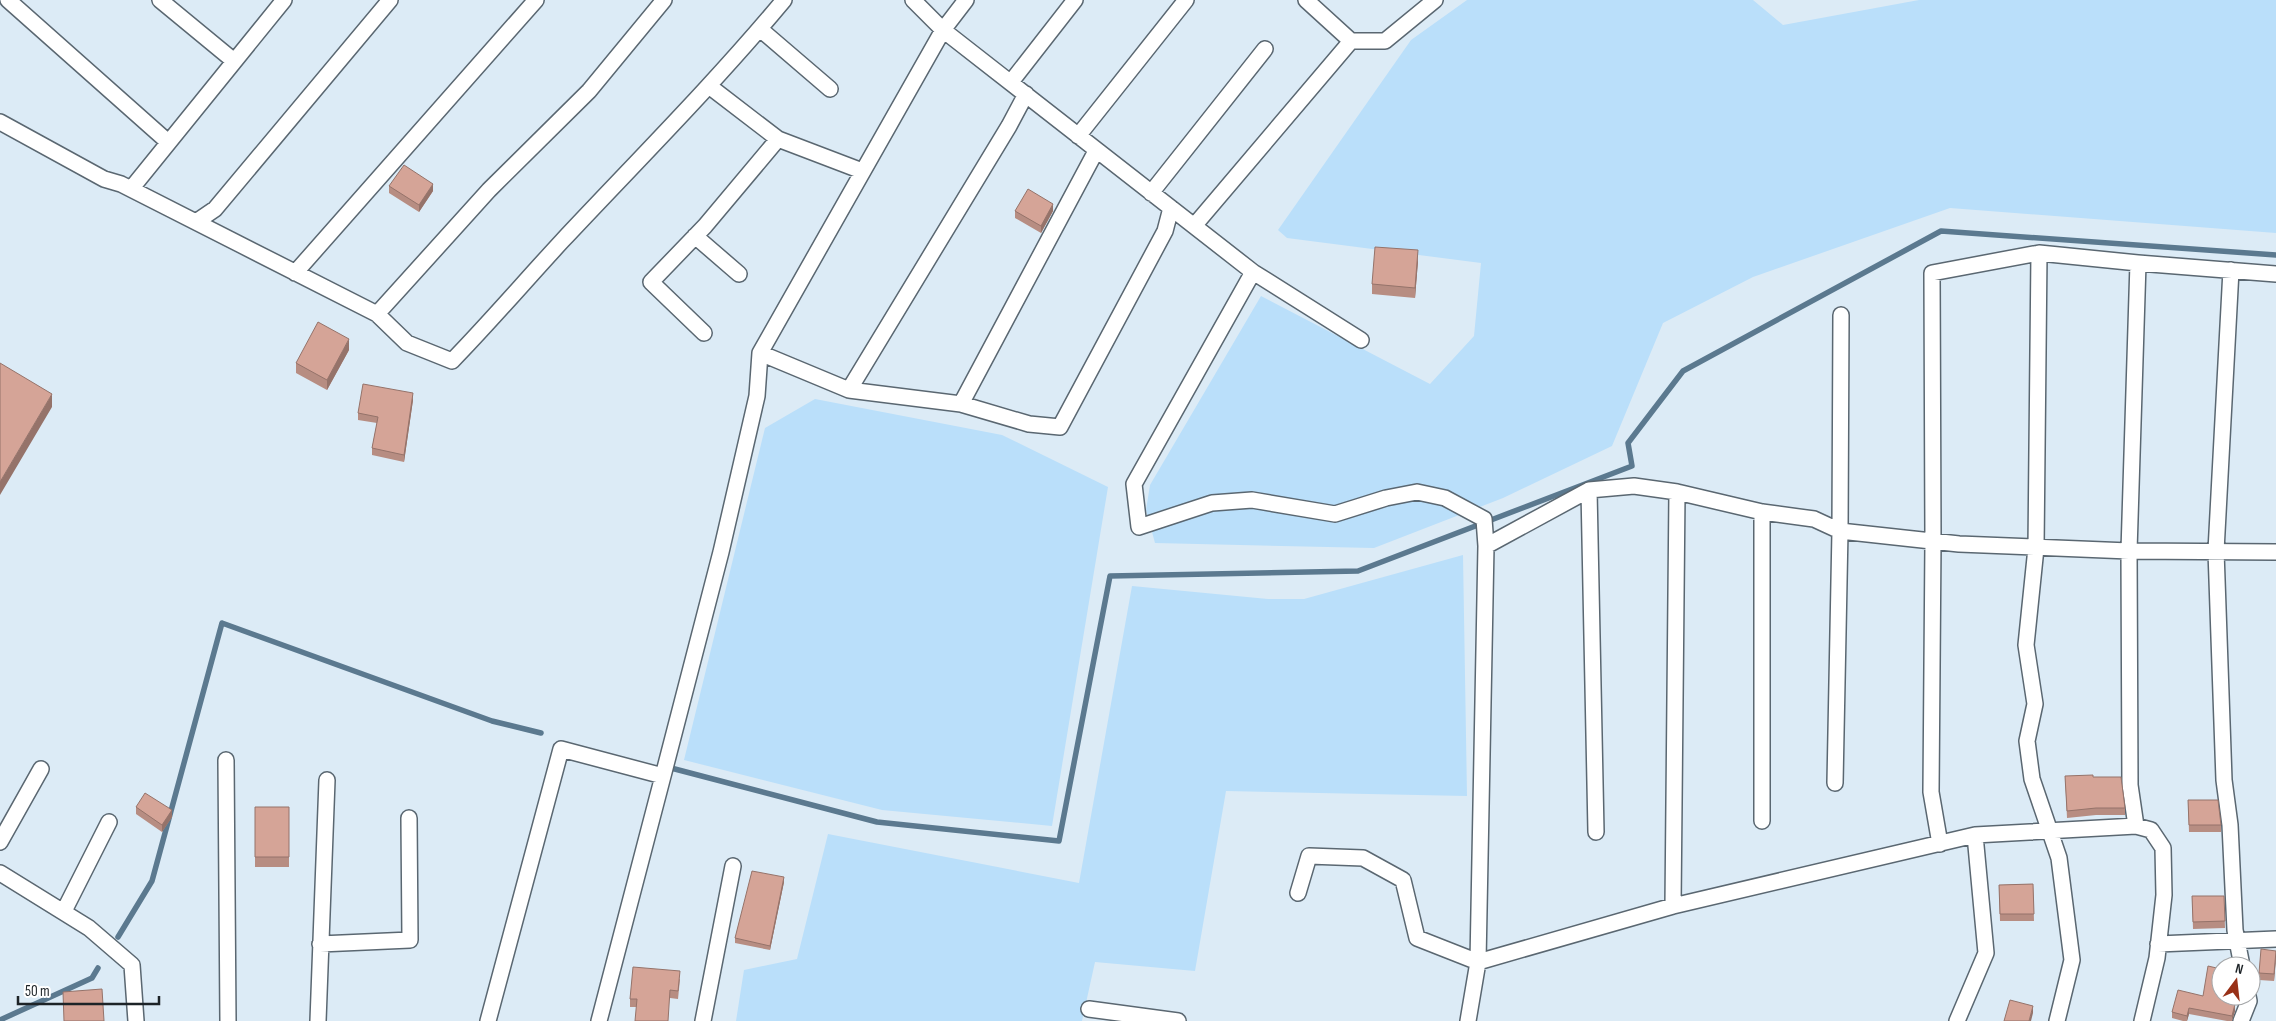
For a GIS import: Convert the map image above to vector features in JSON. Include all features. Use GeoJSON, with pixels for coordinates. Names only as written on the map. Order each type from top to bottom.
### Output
{"type":"FeatureCollection","features":[{"type":"Feature","properties":{"kind":"street"},"geometry":{"type":"LineString","coordinates":[[8,0],[168,142]]}},
{"type":"Feature","properties":{"kind":"street"},"geometry":{"type":"LineString","coordinates":[[160,0],[234,61]]}},
{"type":"Feature","properties":{"kind":"street"},"geometry":{"type":"LineString","coordinates":[[131,188],[284,0]]}},
{"type":"Feature","properties":{"kind":"street"},"geometry":{"type":"LineString","coordinates":[[196,222],[215,209],[390,0]]}},
{"type":"Feature","properties":{"kind":"street"},"geometry":{"type":"LineString","coordinates":[[295,273],[536,0]]}},
{"type":"Feature","properties":{"kind":"street"},"geometry":{"type":"LineString","coordinates":[[376,314],[489,190],[589,91],[664,0]]}},
{"type":"Feature","properties":{"kind":"street"},"geometry":{"type":"LineString","coordinates":[[0,122],[104,179],[131,188],[376,314],[406,343],[452,361],[487,326],[562,241],[709,86],[784,0]]}},
{"type":"Feature","properties":{"kind":"street"},"geometry":{"type":"LineString","coordinates":[[913,0],[943,30],[1253,272],[1362,340]]}},
{"type":"Feature","properties":{"kind":"street"},"geometry":{"type":"LineString","coordinates":[[599,1021],[721,552],[755,405],[760,353],[943,30],[966,0]]}},
{"type":"Feature","properties":{"kind":"street"},"geometry":{"type":"LineString","coordinates":[[1011,82],[1075,0]]}},
{"type":"Feature","properties":{"kind":"street"},"geometry":{"type":"LineString","coordinates":[[1078,136],[1186,0]]}},
{"type":"Feature","properties":{"kind":"street"},"geometry":{"type":"LineString","coordinates":[[1306,0],[1351,41],[1385,41],[1435,0]]}},
{"type":"Feature","properties":{"kind":"street"},"geometry":{"type":"LineString","coordinates":[[760,29],[830,90]]}},
{"type":"Feature","properties":{"kind":"street"},"geometry":{"type":"LineString","coordinates":[[1194,226],[1351,41]]}},
{"type":"Feature","properties":{"kind":"street"},"geometry":{"type":"LineString","coordinates":[[1151,193],[1265,49]]}},
{"type":"Feature","properties":{"kind":"street"},"geometry":{"type":"LineString","coordinates":[[709,86],[778,139],[862,171]]}},
{"type":"Feature","properties":{"kind":"street"},"geometry":{"type":"LineString","coordinates":[[848,390],[1009,126],[1026,94]]}},
{"type":"Feature","properties":{"kind":"street"},"geometry":{"type":"LineString","coordinates":[[704,334],[651,282],[696,236],[778,139]]}},
{"type":"Feature","properties":{"kind":"street"},"geometry":{"type":"LineString","coordinates":[[961,404],[1096,151]]}},
{"type":"Feature","properties":{"kind":"street"},"geometry":{"type":"LineString","coordinates":[[760,353],[848,390],[961,404],[1029,424],[1060,427],[1165,231],[1171,208]]}},
{"type":"Feature","properties":{"kind":"street"},"geometry":{"type":"LineString","coordinates":[[696,236],[739,274]]}},
{"type":"Feature","properties":{"kind":"street"},"geometry":{"type":"LineString","coordinates":[[2039,253],[2036,548],[2026,645],[2034,704],[2027,741],[2032,779],[2059,858],[2072,960],[2057,1021]]}},
{"type":"Feature","properties":{"kind":"street"},"geometry":{"type":"LineString","coordinates":[[1940,844],[1932,792],[1932,273],[2039,253],[2276,274]]}},
{"type":"Feature","properties":{"kind":"street"},"geometry":{"type":"LineString","coordinates":[[2136,826],[2130,785],[2128,551],[2138,263]]}},
{"type":"Feature","properties":{"kind":"street"},"geometry":{"type":"LineString","coordinates":[[2231,270],[2216,551],[2224,780],[2230,825],[2237,940],[2240,956]]}},
{"type":"Feature","properties":{"kind":"street"},"geometry":{"type":"LineString","coordinates":[[1253,272],[1134,484],[1139,527],[1212,503],[1252,500],[1335,514],[1386,498],[1417,492],[1444,498],[1485,532]]}},
{"type":"Feature","properties":{"kind":"street"},"geometry":{"type":"LineString","coordinates":[[1835,783],[1840,530],[1841,316]]}},
{"type":"Feature","properties":{"kind":"street"},"geometry":{"type":"LineString","coordinates":[[1485,532],[1589,490],[1634,486],[1677,492],[1762,512],[1814,519],[1840,530],[1933,541],[2036,548],[2128,551],[2276,552]]}},
{"type":"Feature","properties":{"kind":"street"},"geometry":{"type":"LineString","coordinates":[[1589,490],[1596,832]]}},
{"type":"Feature","properties":{"kind":"street"},"geometry":{"type":"LineString","coordinates":[[1673,906],[1677,492]]}},
{"type":"Feature","properties":{"kind":"street"},"geometry":{"type":"LineString","coordinates":[[1762,512],[1762,821]]}},
{"type":"Feature","properties":{"kind":"street"},"geometry":{"type":"LineString","coordinates":[[1468,1021],[1478,962],[1485,532]]}},
{"type":"Feature","properties":{"kind":"street"},"geometry":{"type":"LineString","coordinates":[[488,1021],[561,749],[663,776]]}},
{"type":"Feature","properties":{"kind":"street"},"geometry":{"type":"LineString","coordinates":[[226,760],[228,1021]]}},
{"type":"Feature","properties":{"kind":"street"},"geometry":{"type":"LineString","coordinates":[[0,842],[41,769]]}},
{"type":"Feature","properties":{"kind":"street"},"geometry":{"type":"LineString","coordinates":[[318,1021],[327,780]]}},
{"type":"Feature","properties":{"kind":"street"},"geometry":{"type":"LineString","coordinates":[[320,944],[410,940],[409,818]]}},
{"type":"Feature","properties":{"kind":"street"},"geometry":{"type":"LineString","coordinates":[[64,911],[110,822]]}},
{"type":"Feature","properties":{"kind":"street"},"geometry":{"type":"LineString","coordinates":[[1298,893],[1309,856],[1363,858],[1403,880],[1417,938],[1478,962],[1673,906],[1975,835],[2048,829],[2136,826],[2152,830],[2163,848],[2164,895],[2158,944],[2142,1021]]}},
{"type":"Feature","properties":{"kind":"street"},"geometry":{"type":"LineString","coordinates":[[1957,1021],[1986,953],[1975,835]]}},
{"type":"Feature","properties":{"kind":"street"},"geometry":{"type":"LineString","coordinates":[[703,1021],[733,866]]}},
{"type":"Feature","properties":{"kind":"street"},"geometry":{"type":"LineString","coordinates":[[0,873],[89,928],[132,966],[136,1021]]}},
{"type":"Feature","properties":{"kind":"street"},"geometry":{"type":"LineString","coordinates":[[2158,944],[2276,939]]}},
{"type":"Feature","properties":{"kind":"street"},"geometry":{"type":"LineString","coordinates":[[2241,1021],[2247,1006]]}},
{"type":"Feature","properties":{"kind":"street"},"geometry":{"type":"LineString","coordinates":[[1089,1009],[1178,1021]]}},
{"type":"Feature","properties":{"kind":"shaded area"},"geometry":{"type":"Polygon","coordinates":[[[1467,0],[1753,0],[1783,25],[1919,0],[2276,0],[2276,233],[1950,208],[1753,277],[1663,323],[1612,446],[1503,498],[1374,548],[1155,543],[1146,510],[1150,485],[1261,296],[1430,384],[1474,336],[1481,263],[1287,238],[1278,230],[1411,40],[1467,0]]]}},
{"type":"Feature","properties":{"kind":"shaded area"},"geometry":{"type":"Polygon","coordinates":[[[815,399],[1002,435],[1108,487],[1052,826],[882,810],[684,760],[765,428],[815,399]]]}},
{"type":"Feature","properties":{"kind":"shaded area"},"geometry":{"type":"Polygon","coordinates":[[[1463,555],[1467,796],[1226,791],[1195,971],[1095,962],[1082,1021],[736,1021],[744,970],[797,959],[828,834],[1079,883],[1132,586],[1268,599],[1304,599],[1463,555]]]}},
{"type":"Feature","properties":{"kind":"building"},"geometry":{"type":"Polygon","coordinates":[[[404,165],[433,184],[419,205],[389,186],[404,165]]]}},
{"type":"Feature","properties":{"kind":"building"},"geometry":{"type":"Polygon","coordinates":[[[1028,189],[1053,204],[1041,226],[1015,211],[1028,189]]]}},
{"type":"Feature","properties":{"kind":"building"},"geometry":{"type":"Polygon","coordinates":[[[1375,247],[1418,250],[1415,288],[1372,284],[1375,247]]]}},
{"type":"Feature","properties":{"kind":"building"},"geometry":{"type":"Polygon","coordinates":[[[318,322],[349,339],[327,380],[296,363],[318,322]]]}},
{"type":"Feature","properties":{"kind":"building"},"geometry":{"type":"Polygon","coordinates":[[[0,363],[52,394],[0,482],[0,363]]]}},
{"type":"Feature","properties":{"kind":"building"},"geometry":{"type":"Polygon","coordinates":[[[363,384],[413,393],[404,455],[372,448],[378,417],[358,413],[363,384]]]}},
{"type":"Feature","properties":{"kind":"building"},"geometry":{"type":"Polygon","coordinates":[[[2093,775],[2093,777],[2121,777],[2125,808],[2067,811],[2065,776],[2093,775]]]}},
{"type":"Feature","properties":{"kind":"building"},"geometry":{"type":"Polygon","coordinates":[[[145,793],[172,810],[162,825],[136,807],[145,793]]]}},
{"type":"Feature","properties":{"kind":"building"},"geometry":{"type":"Polygon","coordinates":[[[2188,800],[2218,800],[2221,825],[2189,825],[2188,800]]]}},
{"type":"Feature","properties":{"kind":"building"},"geometry":{"type":"Polygon","coordinates":[[[255,807],[289,807],[289,857],[255,857],[255,807]]]}},
{"type":"Feature","properties":{"kind":"building"},"geometry":{"type":"Polygon","coordinates":[[[752,871],[784,877],[770,946],[735,938],[752,871]]]}},
{"type":"Feature","properties":{"kind":"building"},"geometry":{"type":"Polygon","coordinates":[[[2033,884],[2034,914],[2000,914],[1999,885],[2033,884]]]}},
{"type":"Feature","properties":{"kind":"building"},"geometry":{"type":"Polygon","coordinates":[[[2192,896],[2224,896],[2225,921],[2193,922],[2192,896]]]}},
{"type":"Feature","properties":{"kind":"building"},"geometry":{"type":"Polygon","coordinates":[[[2261,949],[2276,951],[2274,974],[2261,973],[2261,949]]]}},
{"type":"Feature","properties":{"kind":"building"},"geometry":{"type":"Polygon","coordinates":[[[2208,966],[2211,967],[2211,1006],[2234,1006],[2232,1016],[2189,1008],[2187,1016],[2172,1012],[2178,990],[2203,996],[2208,966]]]}},
{"type":"Feature","properties":{"kind":"building"},"geometry":{"type":"Polygon","coordinates":[[[633,967],[680,971],[678,991],[670,990],[668,1021],[635,1021],[637,999],[630,999],[633,967]]]}},
{"type":"Feature","properties":{"kind":"building"},"geometry":{"type":"Polygon","coordinates":[[[102,989],[104,1021],[64,1021],[63,992],[102,989]]]}},
{"type":"Feature","properties":{"kind":"building"},"geometry":{"type":"Polygon","coordinates":[[[2010,1000],[2033,1006],[2029,1021],[2004,1021],[2010,1000]]]}},
{"type":"Feature","properties":{"kind":"waterway"},"geometry":{"type":"LineString","coordinates":[[671,768],[877,822],[1059,841],[1110,576],[1358,571],[1632,466],[1628,443],[1683,371],[1941,231],[2276,255]]}},
{"type":"Feature","properties":{"kind":"waterway"},"geometry":{"type":"LineString","coordinates":[[118,937],[152,881],[222,623],[492,721],[541,733]]}},
{"type":"Feature","properties":{"kind":"waterway"},"geometry":{"type":"LineString","coordinates":[[0,1020],[92,978],[98,968]]}}]}
